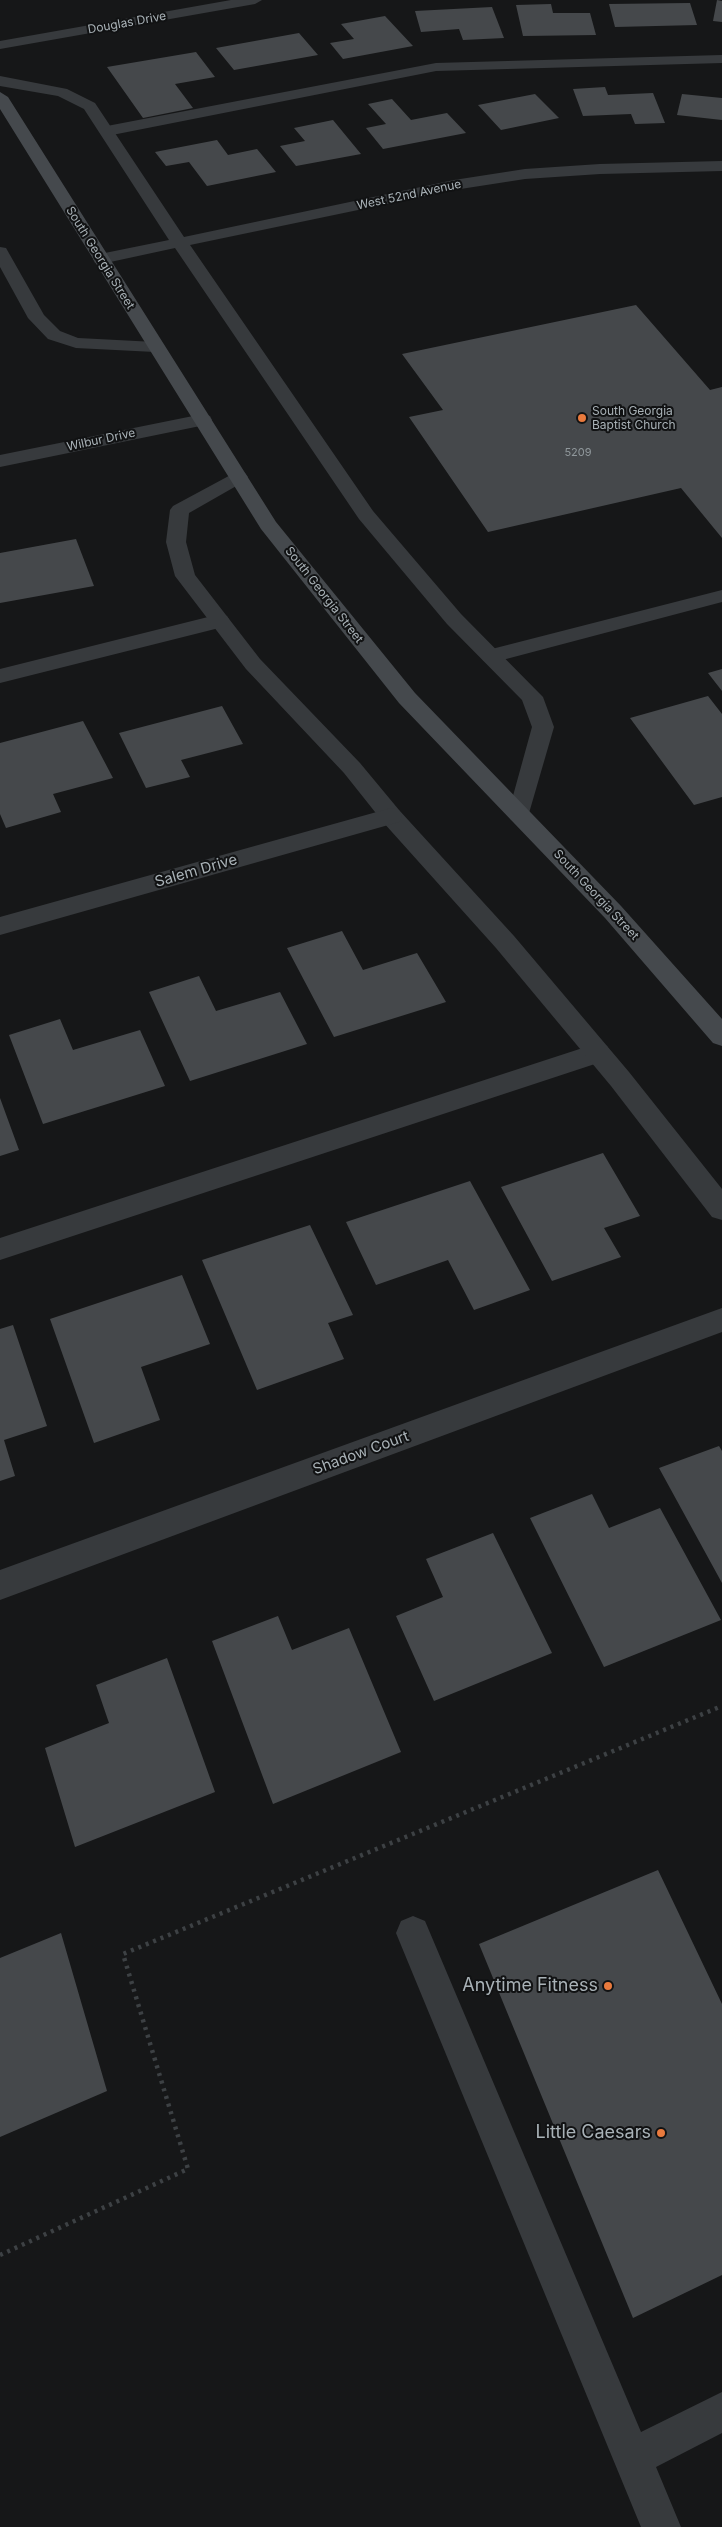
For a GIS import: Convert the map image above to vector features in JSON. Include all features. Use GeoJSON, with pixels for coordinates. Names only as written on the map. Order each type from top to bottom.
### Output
{"type":"FeatureCollection","features":[{"type":"Feature","properties":{"kind":"main road","name":"South Georgia Street"},"geometry":{"type":"LineString","coordinates":[[0,97],[268,525],[407,698],[613,912],[722,1036]]}},
{"type":"Feature","properties":{"kind":"street","name":"Douglas Drive"},"geometry":{"type":"LineString","coordinates":[[0,46],[255,0]]}},
{"type":"Feature","properties":{"kind":"street"},"geometry":{"type":"LineString","coordinates":[[107,131],[436,67],[722,59]]}},
{"type":"Feature","properties":{"kind":"street"},"geometry":{"type":"LineString","coordinates":[[0,81],[62,92],[90,106],[180,243],[366,515],[454,619],[532,697],[543,727],[519,814]]}},
{"type":"Feature","properties":{"kind":"street","name":"West 52nd Avenue"},"geometry":{"type":"LineString","coordinates":[[101,259],[454,185],[525,174],[600,169],[722,166]]}},
{"type":"Feature","properties":{"kind":"street"},"geometry":{"type":"LineString","coordinates":[[0,252],[37,318],[54,335],[76,342],[155,347]]}},
{"type":"Feature","properties":{"kind":"street","name":"Wilbur Drive"},"geometry":{"type":"LineString","coordinates":[[0,461],[203,420]]}},
{"type":"Feature","properties":{"kind":"street"},"geometry":{"type":"LineString","coordinates":[[238,478],[180,510],[176,542],[185,576],[253,664],[352,768],[391,816],[505,942],[598,1053],[722,1209]]}},
{"type":"Feature","properties":{"kind":"street"},"geometry":{"type":"LineString","coordinates":[[491,656],[722,596]]}},
{"type":"Feature","properties":{"kind":"street"},"geometry":{"type":"LineString","coordinates":[[0,676],[220,621]]}},
{"type":"Feature","properties":{"kind":"street","name":"Salem Drive"},"geometry":{"type":"LineString","coordinates":[[0,926],[391,816]]}},
{"type":"Feature","properties":{"kind":"street"},"geometry":{"type":"LineString","coordinates":[[0,1249],[598,1053]]}},
{"type":"Feature","properties":{"kind":"street","name":"Shadow Court"},"geometry":{"type":"LineString","coordinates":[[0,1585],[722,1320]]}},
{"type":"Feature","properties":{"kind":"street"},"geometry":{"type":"LineString","coordinates":[[414,1933],[661,2527]]}},
{"type":"Feature","properties":{"kind":"street"},"geometry":{"type":"LineString","coordinates":[[632,2458],[722,2412]]}},
{"type":"Feature","properties":{"kind":"path"},"geometry":{"type":"LineString","coordinates":[[0,2255],[188,2169],[123,1954],[722,1706]]}},
{"type":"Feature","properties":{"kind":"building"},"geometry":{"type":"Polygon","coordinates":[[[717,0],[722,1],[722,22],[713,21],[717,0]]]}},
{"type":"Feature","properties":{"kind":"building"},"geometry":{"type":"Polygon","coordinates":[[[690,3],[697,25],[615,27],[609,4],[690,3]]]}},
{"type":"Feature","properties":{"kind":"building"},"geometry":{"type":"Polygon","coordinates":[[[551,4],[553,13],[590,13],[596,35],[523,36],[516,5],[551,4]]]}},
{"type":"Feature","properties":{"kind":"building"},"geometry":{"type":"Polygon","coordinates":[[[492,7],[504,38],[463,40],[459,29],[421,32],[415,11],[492,7]]]}},
{"type":"Feature","properties":{"kind":"building"},"geometry":{"type":"Polygon","coordinates":[[[385,16],[413,46],[343,59],[330,43],[354,39],[341,24],[385,16]]]}},
{"type":"Feature","properties":{"kind":"building"},"geometry":{"type":"Polygon","coordinates":[[[299,33],[318,55],[234,70],[216,48],[299,33]]]}},
{"type":"Feature","properties":{"kind":"building"},"geometry":{"type":"Polygon","coordinates":[[[196,52],[215,77],[175,84],[193,108],[143,118],[107,67],[196,52]]]}},
{"type":"Feature","properties":{"kind":"building"},"geometry":{"type":"Polygon","coordinates":[[[605,87],[608,95],[653,93],[665,123],[635,124],[631,114],[583,116],[573,89],[605,87]]]}},
{"type":"Feature","properties":{"kind":"building"},"geometry":{"type":"Polygon","coordinates":[[[535,94],[559,118],[501,130],[478,105],[535,94]]]}},
{"type":"Feature","properties":{"kind":"building"},"geometry":{"type":"Polygon","coordinates":[[[682,94],[722,98],[722,120],[677,115],[682,94]]]}},
{"type":"Feature","properties":{"kind":"building"},"geometry":{"type":"Polygon","coordinates":[[[392,99],[411,120],[447,113],[466,133],[383,149],[366,128],[386,124],[368,104],[392,99]]]}},
{"type":"Feature","properties":{"kind":"building"},"geometry":{"type":"Polygon","coordinates":[[[333,120],[361,154],[296,166],[280,146],[305,141],[294,128],[333,120]]]}},
{"type":"Feature","properties":{"kind":"building"},"geometry":{"type":"Polygon","coordinates":[[[217,140],[228,155],[257,149],[276,172],[207,186],[189,162],[166,166],[155,152],[217,140]]]}},
{"type":"Feature","properties":{"kind":"building"},"geometry":{"type":"Polygon","coordinates":[[[636,305],[710,390],[722,387],[722,538],[681,488],[488,532],[409,417],[443,410],[402,354],[636,305]]]}},
{"type":"Feature","properties":{"kind":"building"},"geometry":{"type":"Polygon","coordinates":[[[76,539],[94,586],[0,603],[0,553],[76,539]]]}},
{"type":"Feature","properties":{"kind":"building"},"geometry":{"type":"Polygon","coordinates":[[[722,669],[722,691],[708,673],[722,669]]]}},
{"type":"Feature","properties":{"kind":"building"},"geometry":{"type":"Polygon","coordinates":[[[708,696],[722,714],[722,797],[694,805],[630,718],[708,696]]]}},
{"type":"Feature","properties":{"kind":"building"},"geometry":{"type":"Polygon","coordinates":[[[222,706],[243,744],[181,760],[190,777],[146,788],[119,733],[222,706]]]}},
{"type":"Feature","properties":{"kind":"building"},"geometry":{"type":"Polygon","coordinates":[[[83,721],[113,778],[53,794],[61,812],[6,828],[0,814],[0,743],[83,721]]]}},
{"type":"Feature","properties":{"kind":"building"},"geometry":{"type":"Polygon","coordinates":[[[342,931],[363,970],[417,953],[446,1002],[334,1037],[287,948],[342,931]]]}},
{"type":"Feature","properties":{"kind":"building"},"geometry":{"type":"Polygon","coordinates":[[[199,976],[216,1011],[280,992],[307,1044],[190,1081],[149,992],[199,976]]]}},
{"type":"Feature","properties":{"kind":"building"},"geometry":{"type":"Polygon","coordinates":[[[60,1019],[73,1050],[140,1030],[165,1086],[43,1124],[9,1035],[60,1019]]]}},
{"type":"Feature","properties":{"kind":"building"},"geometry":{"type":"Polygon","coordinates":[[[0,1098],[19,1150],[0,1156],[0,1098]]]}},
{"type":"Feature","properties":{"kind":"building"},"geometry":{"type":"Polygon","coordinates":[[[603,1153],[640,1216],[604,1228],[621,1257],[552,1281],[501,1187],[603,1153]]]}},
{"type":"Feature","properties":{"kind":"building"},"geometry":{"type":"Polygon","coordinates":[[[470,1181],[530,1290],[474,1310],[448,1260],[376,1285],[346,1222],[470,1181]]]}},
{"type":"Feature","properties":{"kind":"building"},"geometry":{"type":"Polygon","coordinates":[[[310,1225],[353,1315],[328,1323],[344,1359],[257,1390],[202,1260],[310,1225]]]}},
{"type":"Feature","properties":{"kind":"building"},"geometry":{"type":"Polygon","coordinates":[[[182,1275],[210,1344],[141,1367],[160,1420],[94,1443],[50,1319],[182,1275]]]}},
{"type":"Feature","properties":{"kind":"building"},"geometry":{"type":"Polygon","coordinates":[[[13,1325],[47,1426],[4,1440],[15,1476],[0,1481],[0,1329],[13,1325]]]}},
{"type":"Feature","properties":{"kind":"building"},"geometry":{"type":"Polygon","coordinates":[[[719,1446],[722,1451],[722,1583],[659,1468],[719,1446]]]}},
{"type":"Feature","properties":{"kind":"building"},"geometry":{"type":"Polygon","coordinates":[[[592,1494],[609,1528],[660,1508],[721,1620],[604,1667],[530,1518],[592,1494]]]}},
{"type":"Feature","properties":{"kind":"building"},"geometry":{"type":"Polygon","coordinates":[[[493,1533],[552,1653],[434,1701],[396,1616],[443,1597],[426,1559],[493,1533]]]}},
{"type":"Feature","properties":{"kind":"building"},"geometry":{"type":"Polygon","coordinates":[[[278,1616],[292,1650],[349,1628],[401,1752],[273,1804],[212,1641],[278,1616]]]}},
{"type":"Feature","properties":{"kind":"building"},"geometry":{"type":"Polygon","coordinates":[[[167,1658],[215,1792],[75,1847],[45,1748],[109,1723],[96,1685],[167,1658]]]}},
{"type":"Feature","properties":{"kind":"building"},"geometry":{"type":"Polygon","coordinates":[[[658,1870],[722,2004],[722,2275],[633,2318],[479,1944],[658,1870]]]}},
{"type":"Feature","properties":{"kind":"building"},"geometry":{"type":"Polygon","coordinates":[[[61,1933],[107,2091],[0,2137],[0,1958],[61,1933]]]}},
{"type":"Feature","properties":{"kind":"place","name":"South Georgia Baptist Church"},"geometry":{"type":"Point","coordinates":[582,418]}},
{"type":"Feature","properties":{"kind":"place","name":"Anytime Fitness"},"geometry":{"type":"Point","coordinates":[608,1986]}},
{"type":"Feature","properties":{"kind":"place","name":"Little Caesars"},"geometry":{"type":"Point","coordinates":[661,2133]}}]}
